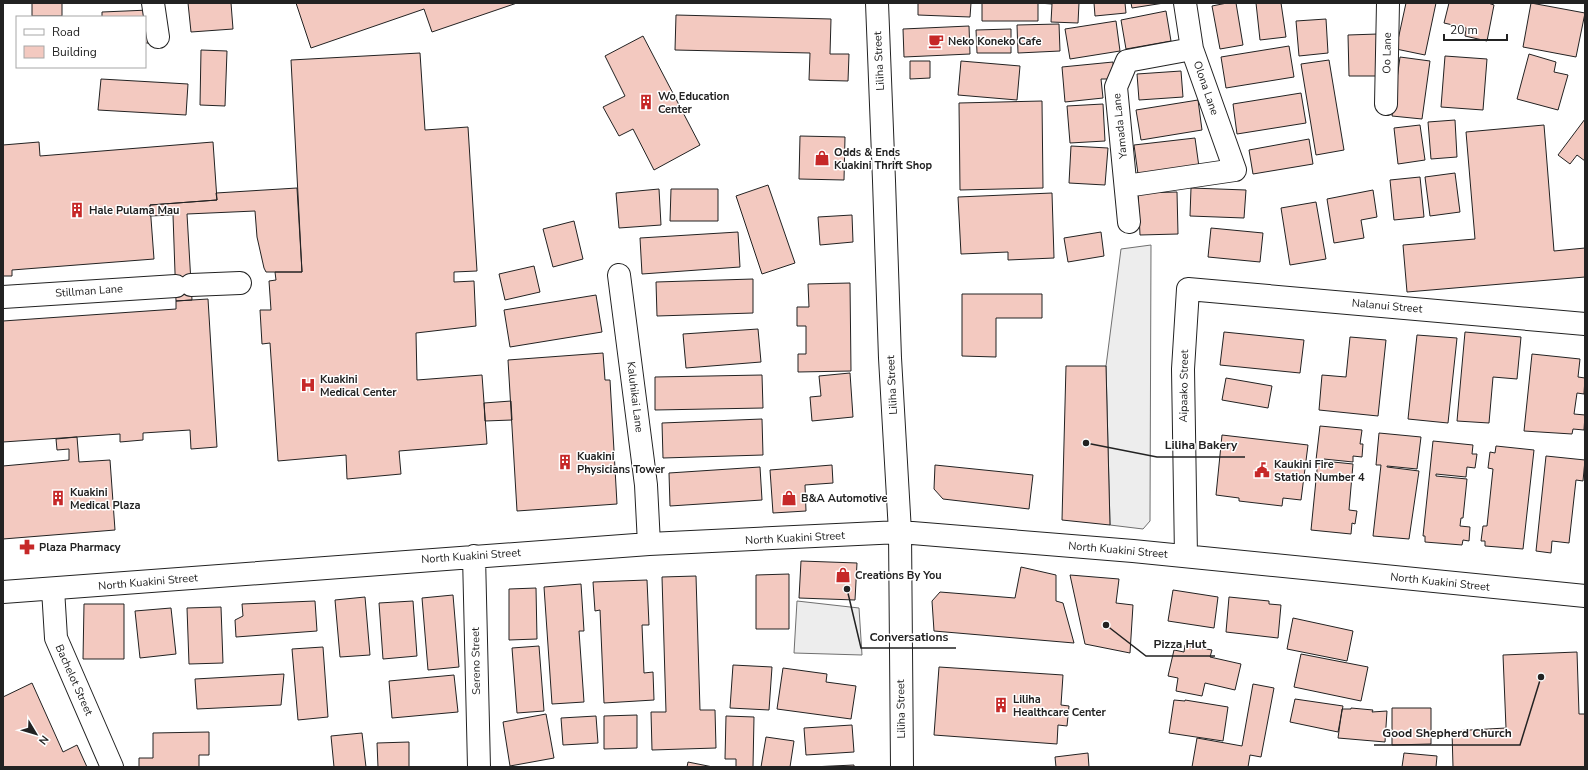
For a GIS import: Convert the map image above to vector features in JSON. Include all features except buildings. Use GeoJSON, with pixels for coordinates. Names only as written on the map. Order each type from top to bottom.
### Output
{"type":"FeatureCollection","features":[{"type":"Feature","properties":{"kind":"street"},"geometry":{"type":"LineString","coordinates":[[153,3],[158,38]]}},
{"type":"Feature","properties":{"kind":"street","name":"Liliha Street"},"geometry":{"type":"LineString","coordinates":[[877,3],[890,358],[900,532],[902,767]]}},
{"type":"Feature","properties":{"kind":"street","name":"Olona Lane"},"geometry":{"type":"LineString","coordinates":[[1126,186],[1234,170],[1192,49],[1185,3]]}},
{"type":"Feature","properties":{"kind":"street","name":"Oo Lane"},"geometry":{"type":"LineString","coordinates":[[1386,104],[1388,3]]}},
{"type":"Feature","properties":{"kind":"street","name":"Yamada Lane"},"geometry":{"type":"LineString","coordinates":[[1129,222],[1116,87],[1127,61],[1192,49]]}},
{"type":"Feature","properties":{"kind":"street","name":"Kaluhikai Lane"},"geometry":{"type":"LineString","coordinates":[[619,275],[646,485],[649,544]]}},
{"type":"Feature","properties":{"kind":"street","name":"Stillman Lane"},"geometry":{"type":"LineString","coordinates":[[3,297],[183,285],[240,283]]}},
{"type":"Feature","properties":{"kind":"street","name":"Nalanui Street"},"geometry":{"type":"LineString","coordinates":[[1188,289],[1585,324]]}},
{"type":"Feature","properties":{"kind":"street","name":"Aipaako Street"},"geometry":{"type":"LineString","coordinates":[[1186,556],[1183,369],[1188,289]]}},
{"type":"Feature","properties":{"kind":"street","name":"North Kuakini Street"},"geometry":{"type":"LineString","coordinates":[[3,592],[649,544],[900,532],[1186,556],[1585,596]]}},
{"type":"Feature","properties":{"kind":"street","name":"Sereno Street"},"geometry":{"type":"LineString","coordinates":[[474,556],[479,767]]}},
{"type":"Feature","properties":{"kind":"street","name":"Bachelot Street"},"geometry":{"type":"LineString","coordinates":[[53,589],[56,638],[112,767]]}},
{"type":"Feature","properties":{"kind":"shaded area"},"geometry":{"type":"Polygon","coordinates":[[[1151,245],[1150,521],[1143,529],[1110,525],[1106,366],[1121,249],[1151,245]]]}},
{"type":"Feature","properties":{"kind":"shaded area"},"geometry":{"type":"Polygon","coordinates":[[[797,601],[859,608],[862,655],[794,653],[797,601]]]}},
{"type":"Feature","properties":{"kind":"place","name":"Neko Koneko Cafe"},"geometry":{"type":"Point","coordinates":[936,41]}},
{"type":"Feature","properties":{"kind":"place","name":"Wo Education Center"},"geometry":{"type":"Point","coordinates":[646,102]}},
{"type":"Feature","properties":{"kind":"place","name":"Odds & Ends Kuakini Thrift Shop"},"geometry":{"type":"Point","coordinates":[822,158]}},
{"type":"Feature","properties":{"kind":"place","name":"Hale Pulama Mau"},"geometry":{"type":"Point","coordinates":[77,210]}},
{"type":"Feature","properties":{"kind":"place","name":"Kuakini Medical Center"},"geometry":{"type":"Point","coordinates":[308,385]}},
{"type":"Feature","properties":{"kind":"place","name":"Liliha Bakery"},"geometry":{"type":"Point","coordinates":[1086,443]}},
{"type":"Feature","properties":{"kind":"place","name":"Kuakini Physicians Tower"},"geometry":{"type":"Point","coordinates":[565,462]}},
{"type":"Feature","properties":{"kind":"place","name":"Kaukini Fire Station Number 4"},"geometry":{"type":"Point","coordinates":[1262,470]}},
{"type":"Feature","properties":{"kind":"place","name":"Kuakini Medical Plaza"},"geometry":{"type":"Point","coordinates":[58,498]}},
{"type":"Feature","properties":{"kind":"place","name":"B&A Automotive"},"geometry":{"type":"Point","coordinates":[789,498]}},
{"type":"Feature","properties":{"kind":"place","name":"Plaza Pharmacy"},"geometry":{"type":"Point","coordinates":[27,547]}},
{"type":"Feature","properties":{"kind":"place","name":"Creations By You"},"geometry":{"type":"Point","coordinates":[843,575]}},
{"type":"Feature","properties":{"kind":"place","name":"Conversations"},"geometry":{"type":"Point","coordinates":[847,589]}},
{"type":"Feature","properties":{"kind":"place","name":"Pizza Hut"},"geometry":{"type":"Point","coordinates":[1106,625]}},
{"type":"Feature","properties":{"kind":"place","name":"Good Shepherd Church"},"geometry":{"type":"Point","coordinates":[1541,677]}},
{"type":"Feature","properties":{"kind":"place","name":"Liliha Healthcare Center"},"geometry":{"type":"Point","coordinates":[1001,705]}}]}
